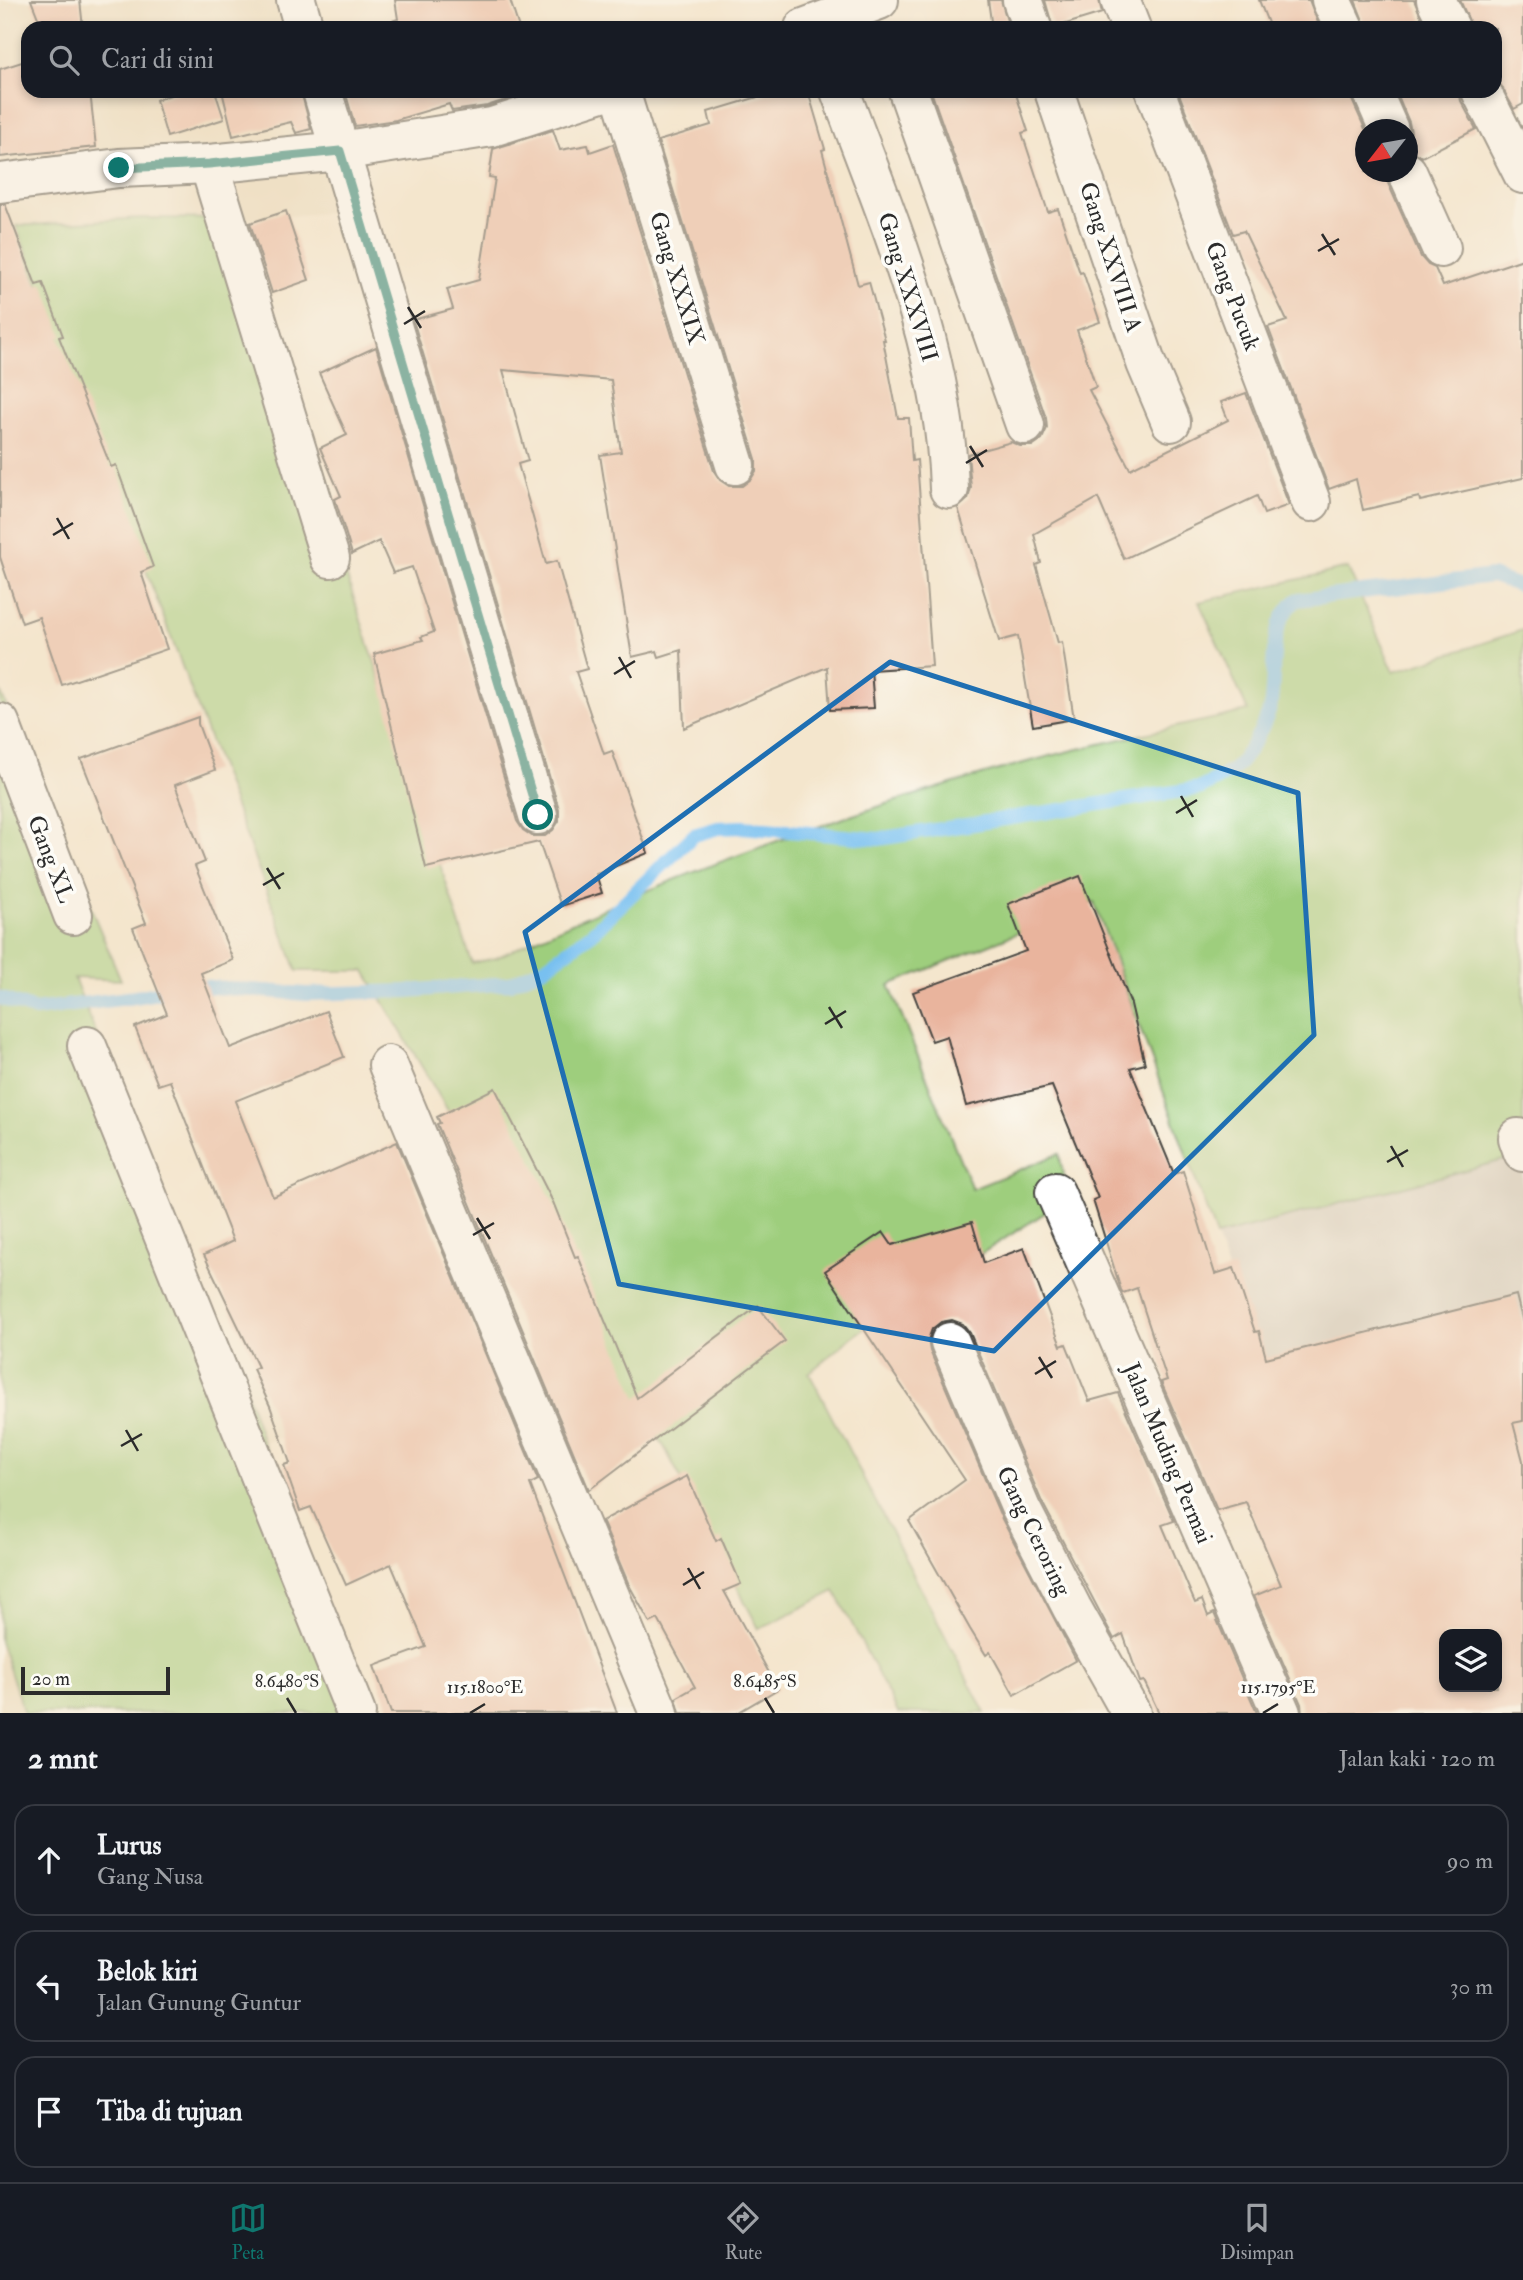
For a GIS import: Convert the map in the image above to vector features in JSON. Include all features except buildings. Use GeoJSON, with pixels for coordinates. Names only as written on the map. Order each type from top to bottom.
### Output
{"type":"FeatureCollection","features":[{"type":"Feature","properties":{"kind":"street"},"geometry":{"type":"LineString","coordinates":[[296,0],[302,21]]}},
{"type":"Feature","properties":{"kind":"street"},"geometry":{"type":"LineString","coordinates":[[1022,0],[1030,21]]}},
{"type":"Feature","properties":{"kind":"street"},"geometry":{"type":"LineString","coordinates":[[1120,0],[1128,21]]}},
{"type":"Feature","properties":{"kind":"street"},"geometry":{"type":"LineString","coordinates":[[1331,0],[1341,21]]}},
{"type":"Feature","properties":{"kind":"street"},"geometry":{"type":"LineString","coordinates":[[1436,0],[1446,21]]}},
{"type":"Feature","properties":{"kind":"street"},"geometry":{"type":"LineString","coordinates":[[836,21],[880,10]]}},
{"type":"Feature","properties":{"kind":"street"},"geometry":{"type":"LineString","coordinates":[[324,98],[538,815]]}},
{"type":"Feature","properties":{"kind":"street"},"geometry":{"type":"LineString","coordinates":[[0,183],[119,168],[209,164],[340,151],[492,127],[583,98]]}},
{"type":"Feature","properties":{"kind":"street","name":"Gang XXXIX"},"geometry":{"type":"LineString","coordinates":[[622,98],[735,465]]}},
{"type":"Feature","properties":{"kind":"street","name":"Gang XXXVIII"},"geometry":{"type":"LineString","coordinates":[[843,98],[911,284],[923,324],[948,446],[949,489]]}},
{"type":"Feature","properties":{"kind":"street"},"geometry":{"type":"LineString","coordinates":[[910,98],[1025,425]]}},
{"type":"Feature","properties":{"kind":"street","name":"Gang XXVIII A"},"geometry":{"type":"LineString","coordinates":[[1056,98],[1146,363],[1171,422]]}},
{"type":"Feature","properties":{"kind":"street","name":"Gang Pucuk"},"geometry":{"type":"LineString","coordinates":[[1157,98],[1311,502]]}},
{"type":"Feature","properties":{"kind":"street"},"geometry":{"type":"LineString","coordinates":[[1374,98],[1384,119]]}},
{"type":"Feature","properties":{"kind":"street"},"geometry":{"type":"LineString","coordinates":[[1485,98],[1523,174]]}},
{"type":"Feature","properties":{"kind":"street"},"geometry":{"type":"LineString","coordinates":[[209,164],[330,558]]}},
{"type":"Feature","properties":{"kind":"street"},"geometry":{"type":"LineString","coordinates":[[1411,182],[1441,248]]}},
{"type":"Feature","properties":{"kind":"street","name":"Gang XL"},"geometry":{"type":"LineString","coordinates":[[0,723],[73,915]]}},
{"type":"Feature","properties":{"kind":"street"},"geometry":{"type":"LineString","coordinates":[[87,1046],[356,1713]]}},
{"type":"Feature","properties":{"kind":"street"},"geometry":{"type":"LineString","coordinates":[[388,1065],[659,1713]]}},
{"type":"Feature","properties":{"kind":"street","name":"Jalan Muding Permai"},"geometry":{"type":"LineString","coordinates":[[1055,1192],[1281,1713]]}},
{"type":"Feature","properties":{"kind":"street","name":"Gang Ceroring"},"geometry":{"type":"LineString","coordinates":[[950,1342],[1021,1509],[1072,1608],[1132,1713]]}},
{"type":"Feature","properties":{"kind":"highlighted area"},"geometry":{"type":"Polygon","coordinates":[[[890,662],[1298,793],[1314,1035],[994,1351],[619,1284],[525,932],[890,662]]]}},
{"type":"Feature","properties":{"kind":"shaded area"},"geometry":{"type":"Polygon","coordinates":[[[0,0],[307,0],[314,21],[21,21],[21,98],[339,98],[375,208],[258,219],[142,218],[16,226],[0,231],[0,0]]]}},
{"type":"Feature","properties":{"kind":"shaded area"},"geometry":{"type":"Polygon","coordinates":[[[1523,1155],[1523,1713],[1393,1713],[1325,1543],[1216,1236],[1523,1155]]]}},
{"type":"Feature","properties":{"kind":"shaded area"},"geometry":{"type":"Polygon","coordinates":[[[332,1346],[353,1414],[263,1443],[241,1375],[332,1346]]]}},
{"type":"Feature","properties":{"kind":"shaded area"},"geometry":{"type":"Polygon","coordinates":[[[0,1641],[24,1713],[0,1713],[0,1641]]]}},
{"type":"Feature","properties":{"kind":"green space"},"geometry":{"type":"Polygon","coordinates":[[[142,218],[231,219],[472,963],[496,958],[626,899],[826,824],[1058,754],[1248,711],[1199,602],[1348,568],[1394,672],[1523,630],[1523,1155],[1216,1236],[1094,902],[889,985],[972,1189],[1059,1154],[1068,1198],[853,1336],[809,1373],[985,1713],[898,1713],[835,1591],[759,1629],[665,1448],[460,1131],[365,971],[297,971],[16,226],[142,218]]]}},
{"type":"Feature","properties":{"kind":"green space"},"geometry":{"type":"Polygon","coordinates":[[[0,691],[121,980],[74,978],[164,1204],[241,1375],[263,1443],[367,1713],[24,1713],[0,1641],[0,691]]]}},
{"type":"Feature","properties":{"kind":"waterway"},"geometry":{"type":"LineString","coordinates":[[0,998],[35,1010],[198,986],[306,994],[406,991],[510,983],[544,968],[591,934],[694,835],[718,828],[742,827],[878,839],[1201,788],[1234,769],[1260,731],[1270,708],[1276,636],[1280,622],[1297,600],[1492,576],[1523,587]]}},
{"type":"Feature","properties":{"kind":"route"},"geometry":{"type":"LineString","coordinates":[[119,168],[209,164],[340,151],[538,815]]}}]}
